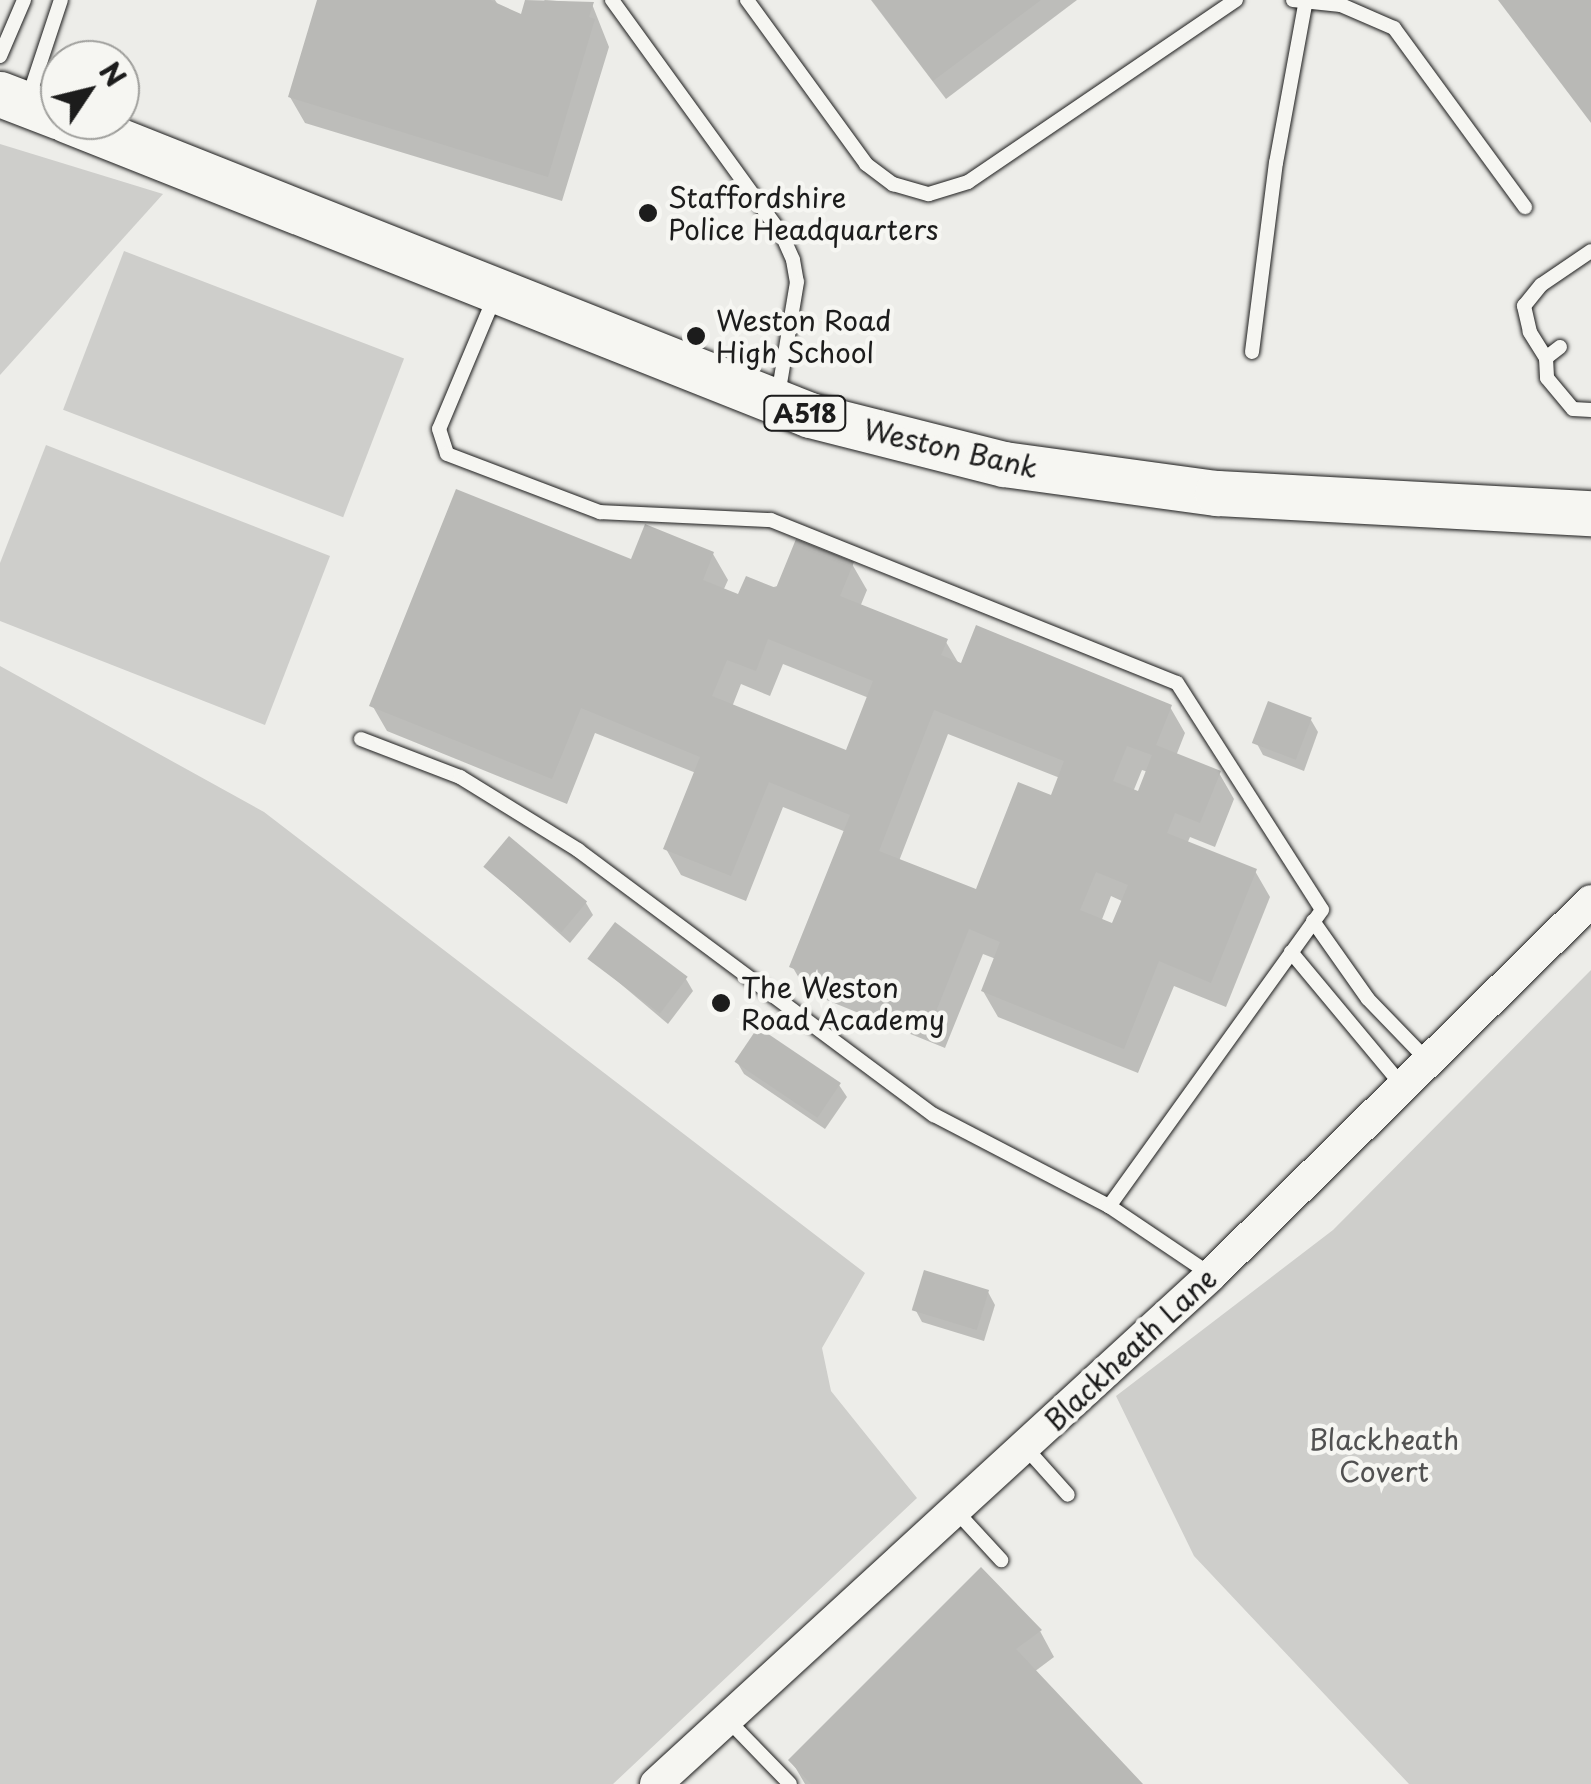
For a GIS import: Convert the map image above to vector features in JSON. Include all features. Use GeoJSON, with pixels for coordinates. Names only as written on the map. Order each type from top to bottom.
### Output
{"type":"FeatureCollection","features":[{"type":"Feature","properties":{"kind":"highway","name":"Weston Bank"},"geometry":{"type":"LineString","coordinates":[[38,109],[777,402],[1023,466],[1217,493],[1591,513]]}},
{"type":"Feature","properties":{"kind":"street"},"geometry":{"type":"LineString","coordinates":[[1537,508],[1591,534]]}},
{"type":"Feature","properties":{"kind":"street","name":"Blackheath Lane"},"geometry":{"type":"LineString","coordinates":[[656,1784],[1211,1275],[1591,901]]}},
{"type":"Feature","properties":{"kind":"lane"},"geometry":{"type":"LineString","coordinates":[[0,56],[24,0]]}},
{"type":"Feature","properties":{"kind":"lane"},"geometry":{"type":"LineString","coordinates":[[38,109],[61,0]]}},
{"type":"Feature","properties":{"kind":"lane"},"geometry":{"type":"LineString","coordinates":[[612,0],[782,235],[793,260],[795,294],[777,402]]}},
{"type":"Feature","properties":{"kind":"lane"},"geometry":{"type":"LineString","coordinates":[[748,0],[866,164],[893,184],[929,194],[968,182],[1236,0]]}},
{"type":"Feature","properties":{"kind":"lane"},"geometry":{"type":"LineString","coordinates":[[1252,352],[1301,1],[1341,5],[1394,28],[1525,207]]}},
{"type":"Feature","properties":{"kind":"lane"},"geometry":{"type":"LineString","coordinates":[[1591,251],[1541,285],[1524,306],[1530,332],[1546,358],[1547,378],[1572,409],[1591,410]]}},
{"type":"Feature","properties":{"kind":"lane"},"geometry":{"type":"LineString","coordinates":[[497,290],[439,429],[447,454],[600,512],[771,520],[1148,666],[1177,683],[1322,910],[1109,1206]]}},
{"type":"Feature","properties":{"kind":"lane"},"geometry":{"type":"LineString","coordinates":[[1546,358],[1560,348]]}},
{"type":"Feature","properties":{"kind":"lane"},"geometry":{"type":"LineString","coordinates":[[361,739],[460,777],[578,850],[934,1114],[1109,1206],[1211,1275]]}},
{"type":"Feature","properties":{"kind":"lane"},"geometry":{"type":"LineString","coordinates":[[1314,921],[1368,999],[1428,1061]]}},
{"type":"Feature","properties":{"kind":"lane"},"geometry":{"type":"LineString","coordinates":[[1291,952],[1403,1086]]}},
{"type":"Feature","properties":{"kind":"lane"},"geometry":{"type":"LineString","coordinates":[[1025,1448],[1068,1495]]}},
{"type":"Feature","properties":{"kind":"lane"},"geometry":{"type":"LineString","coordinates":[[956,1511],[1000,1560]]}},
{"type":"Feature","properties":{"kind":"lane"},"geometry":{"type":"LineString","coordinates":[[727,1719],[790,1784]]}},
{"type":"Feature","properties":{"kind":"green space"},"geometry":{"type":"Polygon","coordinates":[[[0,144],[163,194],[0,375],[0,144]]]}},
{"type":"Feature","properties":{"kind":"green space"},"geometry":{"type":"Polygon","coordinates":[[[124,251],[404,359],[343,517],[63,410],[124,251]]]}},
{"type":"Feature","properties":{"kind":"green space"},"geometry":{"type":"Polygon","coordinates":[[[46,445],[330,556],[265,725],[0,621],[0,563],[46,445]]]}},
{"type":"Feature","properties":{"kind":"green space"},"geometry":{"type":"Polygon","coordinates":[[[0,666],[264,812],[865,1273],[822,1348],[831,1391],[917,1498],[613,1784],[0,1784],[0,666]]]}},
{"type":"Feature","properties":{"kind":"green space","name":"Blackheath Covert"},"geometry":{"type":"Polygon","coordinates":[[[1591,970],[1591,1784],[1409,1784],[1194,1556],[1116,1396],[1333,1230],[1591,970]]]}},
{"type":"Feature","properties":{"kind":"building"},"geometry":{"type":"Polygon","coordinates":[[[317,0],[490,0],[521,14],[525,0],[594,2],[589,17],[595,19],[548,177],[288,97],[317,0]]]}},
{"type":"Feature","properties":{"kind":"building"},"geometry":{"type":"Polygon","coordinates":[[[872,0],[1041,0],[933,81],[872,0]]]}},
{"type":"Feature","properties":{"kind":"building"},"geometry":{"type":"Polygon","coordinates":[[[1498,0],[1591,0],[1591,123],[1498,0]]]}},
{"type":"Feature","properties":{"kind":"building"},"geometry":{"type":"Polygon","coordinates":[[[456,489],[631,559],[645,524],[714,552],[703,580],[738,594],[746,576],[776,588],[796,539],[854,562],[840,596],[948,639],[941,655],[961,663],[976,625],[1172,705],[1156,745],[1221,771],[1200,823],[1175,813],[1167,833],[1257,869],[1211,983],[1159,961],[1124,1049],[981,991],[1000,942],[969,929],[931,1024],[789,967],[850,815],[769,782],[731,876],[663,849],[700,757],[581,708],[552,779],[369,706],[456,489]],[[768,639],[756,671],[727,660],[712,696],[846,750],[873,681],[768,639]],[[934,710],[879,851],[976,889],[1018,782],[1051,795],[1064,761],[934,710]],[[1127,746],[1113,781],[1138,791],[1152,755],[1127,746]],[[1096,872],[1080,910],[1112,923],[1128,885],[1096,872]]]}},
{"type":"Feature","properties":{"kind":"building"},"geometry":{"type":"Polygon","coordinates":[[[1268,701],[1312,718],[1296,760],[1252,743],[1268,701]]]}},
{"type":"Feature","properties":{"kind":"building"},"geometry":{"type":"Polygon","coordinates":[[[509,836],[587,902],[561,932],[483,867],[509,836]]]}},
{"type":"Feature","properties":{"kind":"building"},"geometry":{"type":"Polygon","coordinates":[[[615,922],[688,977],[660,1014],[587,959],[615,922]]]}},
{"type":"Feature","properties":{"kind":"building"},"geometry":{"type":"Polygon","coordinates":[[[758,1027],[841,1083],[817,1118],[735,1062],[758,1027]]]}},
{"type":"Feature","properties":{"kind":"building"},"geometry":{"type":"Polygon","coordinates":[[[924,1270],[989,1290],[977,1330],[912,1310],[924,1270]]]}},
{"type":"Feature","properties":{"kind":"building"},"geometry":{"type":"Polygon","coordinates":[[[981,1567],[1042,1630],[1016,1649],[1143,1784],[811,1784],[788,1760],[981,1567]]]}},
{"type":"Feature","properties":{"kind":"place","name":"Staffordshire Police Headquarters"},"geometry":{"type":"Point","coordinates":[648,213]}},
{"type":"Feature","properties":{"kind":"place","name":"Weston Road High School"},"geometry":{"type":"Point","coordinates":[696,336]}},
{"type":"Feature","properties":{"kind":"place","name":"The Weston Road Academy"},"geometry":{"type":"Point","coordinates":[721,1003]}}]}
